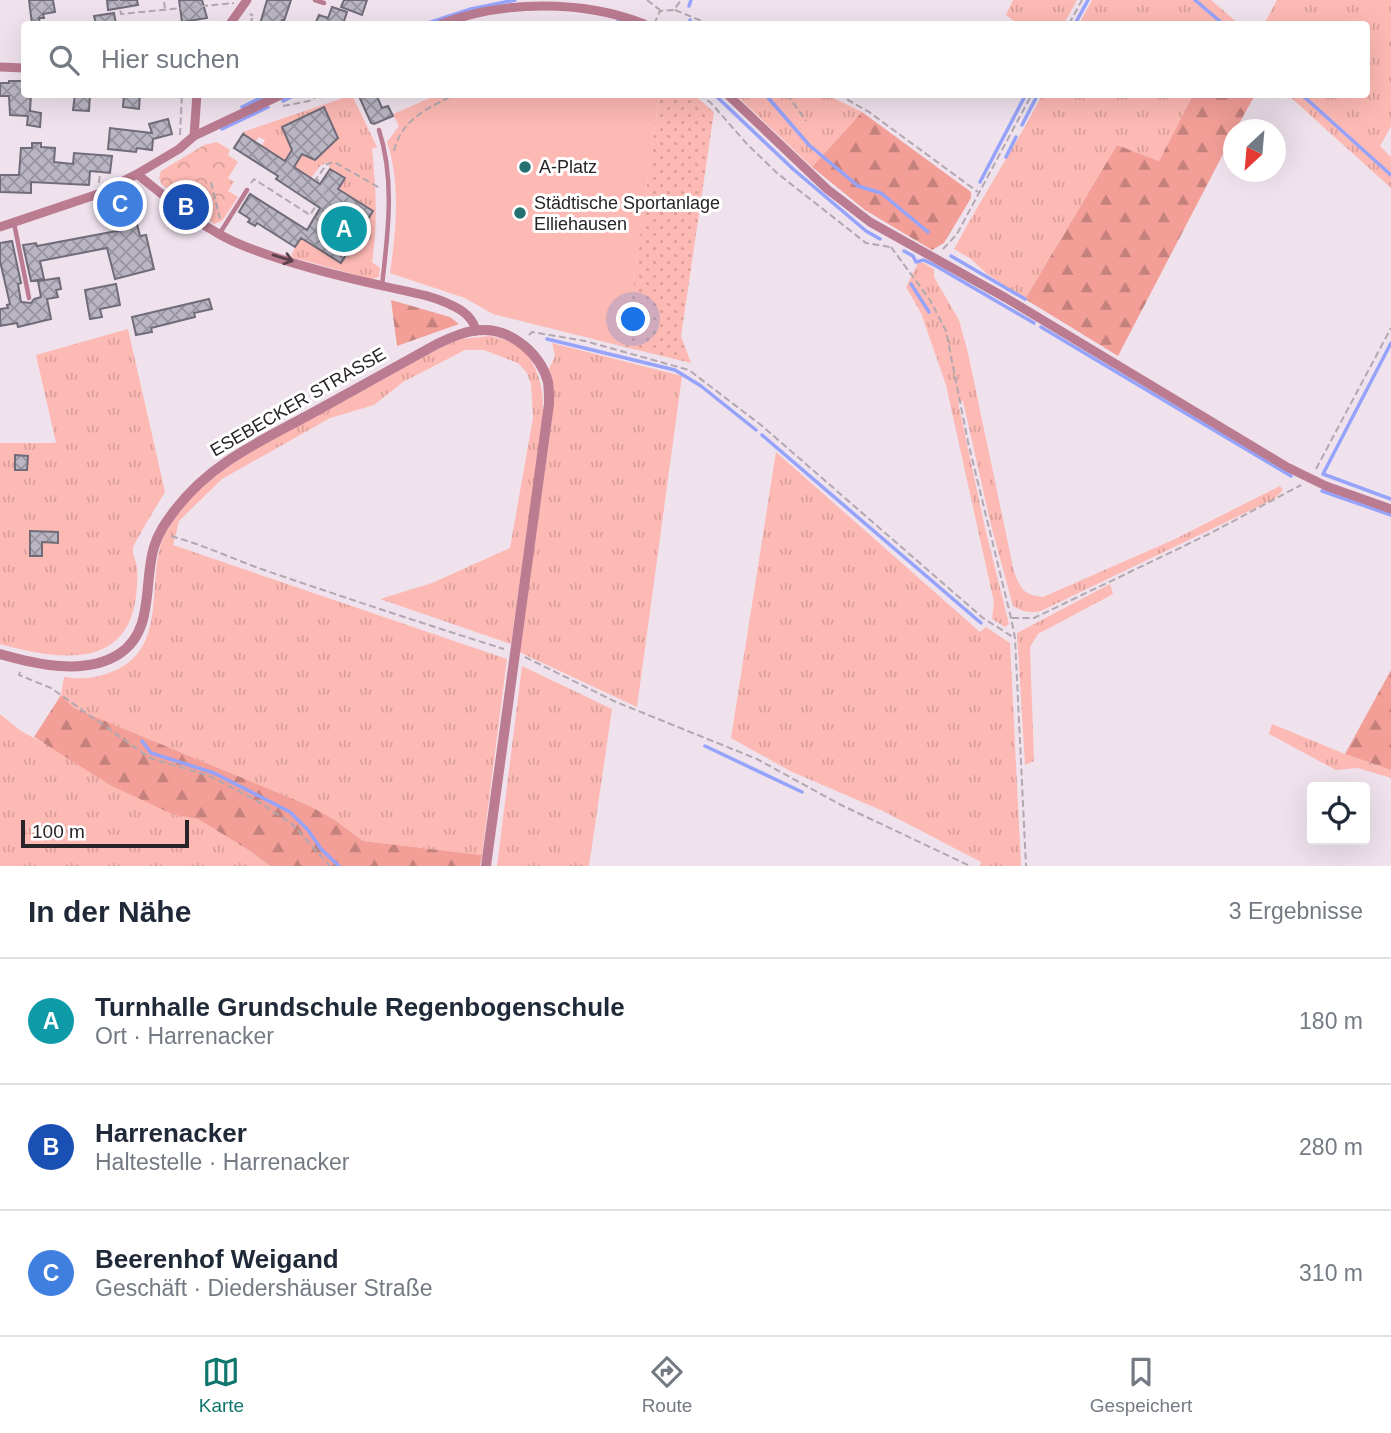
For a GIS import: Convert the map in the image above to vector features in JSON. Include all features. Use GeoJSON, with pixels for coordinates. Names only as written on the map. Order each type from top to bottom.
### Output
{"type":"FeatureCollection","features":[{"type":"Feature","properties":{"kind":"street"},"geometry":{"type":"LineString","coordinates":[[449,21],[524,3],[568,2],[617,12],[637,21]]}},
{"type":"Feature","properties":{"kind":"street"},"geometry":{"type":"LineString","coordinates":[[232,21],[244,4]]}},
{"type":"Feature","properties":{"kind":"street"},"geometry":{"type":"LineString","coordinates":[[0,67],[21,68]]}},
{"type":"Feature","properties":{"kind":"street"},"geometry":{"type":"LineString","coordinates":[[194,136],[197,98]]}},
{"type":"Feature","properties":{"kind":"street"},"geometry":{"type":"LineString","coordinates":[[0,227],[98,194],[179,149],[194,136],[274,98]]}},
{"type":"Feature","properties":{"kind":"street"},"geometry":{"type":"LineString","coordinates":[[731,98],[827,189],[894,236],[1311,479],[1391,509]]}},
{"type":"Feature","properties":{"kind":"street"},"geometry":{"type":"LineString","coordinates":[[137,174],[219,234],[244,246],[337,275],[436,299],[454,306],[467,314],[476,331],[498,331],[521,342],[544,370],[549,404],[486,866]]}},
{"type":"Feature","properties":{"kind":"street","name":"ESEBECKER STRASSE"},"geometry":{"type":"LineString","coordinates":[[0,654],[47,664],[90,665],[114,657],[125,649],[139,631],[144,617],[151,557],[159,533],[183,500],[224,462],[437,344],[458,334],[476,331]]}},
{"type":"Feature","properties":{"kind":"lane"},"geometry":{"type":"LineString","coordinates":[[315,0],[324,3]]}},
{"type":"Feature","properties":{"kind":"lane"},"geometry":{"type":"LineString","coordinates":[[379,130],[388,193],[382,286]]}},
{"type":"Feature","properties":{"kind":"lane"},"geometry":{"type":"LineString","coordinates":[[219,234],[247,190]]}},
{"type":"Feature","properties":{"kind":"lane"},"geometry":{"type":"LineString","coordinates":[[13,222],[29,298]]}},
{"type":"Feature","properties":{"kind":"path"},"geometry":{"type":"LineString","coordinates":[[119,0],[121,14],[209,6],[226,1],[244,4]]}},
{"type":"Feature","properties":{"kind":"path"},"geometry":{"type":"LineString","coordinates":[[208,0],[209,6]]}},
{"type":"Feature","properties":{"kind":"path"},"geometry":{"type":"LineString","coordinates":[[217,0],[218,4]]}},
{"type":"Feature","properties":{"kind":"path"},"geometry":{"type":"LineString","coordinates":[[647,0],[660,11],[674,10],[703,21]]}},
{"type":"Feature","properties":{"kind":"path"},"geometry":{"type":"LineString","coordinates":[[674,10],[681,0]]}},
{"type":"Feature","properties":{"kind":"path"},"geometry":{"type":"LineString","coordinates":[[1071,21],[1082,0]]}},
{"type":"Feature","properties":{"kind":"path"},"geometry":{"type":"LineString","coordinates":[[199,1],[200,7]]}},
{"type":"Feature","properties":{"kind":"path"},"geometry":{"type":"LineString","coordinates":[[164,2],[165,9]]}},
{"type":"Feature","properties":{"kind":"path"},"geometry":{"type":"LineString","coordinates":[[190,2],[191,8]]}},
{"type":"Feature","properties":{"kind":"path"},"geometry":{"type":"LineString","coordinates":[[154,3],[155,9]]}},
{"type":"Feature","properties":{"kind":"path"},"geometry":{"type":"LineString","coordinates":[[144,5],[145,11]]}},
{"type":"Feature","properties":{"kind":"path"},"geometry":{"type":"LineString","coordinates":[[134,6],[135,12]]}},
{"type":"Feature","properties":{"kind":"path"},"geometry":{"type":"LineString","coordinates":[[655,21],[660,11]]}},
{"type":"Feature","properties":{"kind":"path"},"geometry":{"type":"LineString","coordinates":[[179,149],[182,98]]}},
{"type":"Feature","properties":{"kind":"path"},"geometry":{"type":"LineString","coordinates":[[265,102],[275,107],[314,98]]}},
{"type":"Feature","properties":{"kind":"path"},"geometry":{"type":"LineString","coordinates":[[385,158],[393,153],[401,132],[414,117],[449,98]]}},
{"type":"Feature","properties":{"kind":"path"},"geometry":{"type":"LineString","coordinates":[[704,98],[777,173],[866,243],[891,247],[930,300],[946,331],[968,442],[1015,638],[1026,866]]}},
{"type":"Feature","properties":{"kind":"path"},"geometry":{"type":"LineString","coordinates":[[790,98],[806,121]]}},
{"type":"Feature","properties":{"kind":"path"},"geometry":{"type":"LineString","coordinates":[[845,98],[869,112],[979,193]]}},
{"type":"Feature","properties":{"kind":"path"},"geometry":{"type":"LineString","coordinates":[[935,258],[957,234],[1030,98]]}},
{"type":"Feature","properties":{"kind":"path"},"geometry":{"type":"LineString","coordinates":[[247,190],[254,179],[310,215],[328,187],[316,179],[327,164],[334,162],[388,193]]}},
{"type":"Feature","properties":{"kind":"path"},"geometry":{"type":"LineString","coordinates":[[211,182],[221,222],[219,234]]}},
{"type":"Feature","properties":{"kind":"path"},"geometry":{"type":"LineString","coordinates":[[1011,618],[1034,618],[1198,540],[1311,479],[1391,328]]}},
{"type":"Feature","properties":{"kind":"path"},"geometry":{"type":"LineString","coordinates":[[521,342],[532,332],[555,335],[689,370],[761,425],[983,618],[1015,638]]}},
{"type":"Feature","properties":{"kind":"path"},"geometry":{"type":"LineString","coordinates":[[159,533],[194,542],[229,558],[516,652],[616,702],[757,759],[841,805],[971,866]]}},
{"type":"Feature","properties":{"kind":"path"},"geometry":{"type":"LineString","coordinates":[[22,660],[19,675],[51,688],[150,758],[210,776],[261,803],[293,825],[330,866]]}},
{"type":"Feature","properties":{"kind":"green space"},"geometry":{"type":"Polygon","coordinates":[[[1013,0],[1077,0],[1066,21],[1014,21],[1006,15],[1013,0]]]}},
{"type":"Feature","properties":{"kind":"green space"},"geometry":{"type":"Polygon","coordinates":[[[1092,0],[1211,0],[1236,21],[1081,21],[1092,0]]]}},
{"type":"Feature","properties":{"kind":"green space"},"geometry":{"type":"Polygon","coordinates":[[[1277,0],[1391,0],[1391,126],[1380,146],[1391,157],[1391,188],[1291,98],[1370,98],[1370,21],[1266,21],[1277,0]]]}},
{"type":"Feature","properties":{"kind":"green space"},"geometry":{"type":"Polygon","coordinates":[[[343,98],[353,98],[377,147],[372,149],[376,205],[372,262],[380,268],[379,277],[371,279],[291,257],[307,231],[347,195],[338,189],[344,178],[330,169],[328,162],[320,166],[311,178],[261,147],[265,140],[259,137],[255,142],[243,132],[343,98]]]}},
{"type":"Feature","properties":{"kind":"green space","name":"Städtische Sportanlage Elliehausen"},"geometry":{"type":"Polygon","coordinates":[[[430,98],[659,98],[625,347],[493,314],[465,298],[390,273],[396,191],[387,142],[399,126],[393,114],[430,98]]]}},
{"type":"Feature","properties":{"kind":"green space"},"geometry":{"type":"Polygon","coordinates":[[[659,98],[698,98],[714,112],[681,336],[691,363],[625,347],[659,98]]]}},
{"type":"Feature","properties":{"kind":"green space"},"geometry":{"type":"Polygon","coordinates":[[[739,98],[833,98],[862,112],[812,167],[739,98]]]}},
{"type":"Feature","properties":{"kind":"green space"},"geometry":{"type":"Polygon","coordinates":[[[1040,98],[1191,98],[1159,161],[1117,145],[1025,299],[954,249],[1040,98]]]}},
{"type":"Feature","properties":{"kind":"green space"},"geometry":{"type":"Polygon","coordinates":[[[1191,98],[1253,98],[1242,119],[1223,119],[1223,154],[1118,356],[1025,299],[1117,145],[1159,161],[1191,98]]]}},
{"type":"Feature","properties":{"kind":"green space"},"geometry":{"type":"Polygon","coordinates":[[[862,112],[971,192],[971,198],[944,243],[932,250],[865,210],[812,167],[862,112]]]}},
{"type":"Feature","properties":{"kind":"green space"},"geometry":{"type":"Polygon","coordinates":[[[217,142],[230,150],[228,155],[238,162],[228,178],[234,182],[228,191],[238,197],[222,221],[214,224],[162,185],[159,178],[161,171],[204,145],[217,142]]]}},
{"type":"Feature","properties":{"kind":"green space"},"geometry":{"type":"Polygon","coordinates":[[[918,263],[924,263],[934,269],[934,277],[959,320],[1014,572],[1027,593],[1043,597],[1173,540],[1280,486],[1283,490],[1274,499],[1041,611],[1023,611],[1013,606],[991,525],[963,401],[958,402],[1009,624],[1005,627],[992,619],[994,602],[946,385],[921,313],[906,287],[918,263]]]}},
{"type":"Feature","properties":{"kind":"green space"},"geometry":{"type":"Polygon","coordinates":[[[391,300],[450,317],[459,324],[397,346],[391,300]]]}},
{"type":"Feature","properties":{"kind":"green space"},"geometry":{"type":"Polygon","coordinates":[[[128,329],[165,492],[133,548],[137,583],[130,620],[119,638],[104,649],[85,654],[43,654],[0,644],[0,443],[56,443],[36,355],[128,329]]]}},
{"type":"Feature","properties":{"kind":"green space"},"geometry":{"type":"Polygon","coordinates":[[[489,336],[504,339],[526,354],[538,376],[543,403],[511,644],[380,599],[432,583],[510,548],[533,418],[531,384],[527,373],[518,363],[484,350],[465,350],[403,382],[374,405],[330,418],[222,479],[179,521],[173,545],[507,659],[482,855],[363,841],[310,806],[74,708],[61,695],[64,677],[90,678],[109,673],[132,660],[143,646],[149,630],[163,538],[178,514],[206,484],[239,459],[442,347],[461,339],[489,336]]]}},
{"type":"Feature","properties":{"kind":"green space"},"geometry":{"type":"Polygon","coordinates":[[[552,343],[682,376],[637,707],[519,652],[552,419],[553,383],[549,369],[555,356],[552,343]]]}},
{"type":"Feature","properties":{"kind":"green space"},"geometry":{"type":"Polygon","coordinates":[[[776,452],[980,632],[986,627],[1010,643],[1021,866],[980,866],[981,862],[883,811],[790,771],[731,738],[776,452]]]}},
{"type":"Feature","properties":{"kind":"green space"},"geometry":{"type":"Polygon","coordinates":[[[1110,584],[1113,594],[1038,634],[1030,647],[1034,761],[1025,765],[1017,633],[1110,584]]]}},
{"type":"Feature","properties":{"kind":"green space"},"geometry":{"type":"Polygon","coordinates":[[[522,666],[612,709],[589,866],[497,866],[522,666]]]}},
{"type":"Feature","properties":{"kind":"green space"},"geometry":{"type":"Polygon","coordinates":[[[1391,670],[1391,770],[1345,754],[1391,670]]]}},
{"type":"Feature","properties":{"kind":"green space"},"geometry":{"type":"Polygon","coordinates":[[[61,695],[74,708],[310,806],[363,841],[482,855],[480,866],[270,866],[198,819],[174,815],[110,785],[34,737],[61,695]]]}},
{"type":"Feature","properties":{"kind":"green space"},"geometry":{"type":"Polygon","coordinates":[[[0,714],[21,731],[174,815],[198,819],[270,866],[0,866],[0,714]]]}},
{"type":"Feature","properties":{"kind":"green space"},"geometry":{"type":"Polygon","coordinates":[[[1272,724],[1391,770],[1391,778],[1358,768],[1336,770],[1269,734],[1272,724]]]}},
{"type":"Feature","properties":{"kind":"building"},"geometry":{"type":"Polygon","coordinates":[[[29,0],[53,0],[55,12],[43,14],[44,18],[39,18],[40,21],[32,21],[29,0]]]}},
{"type":"Feature","properties":{"kind":"building"},"geometry":{"type":"Polygon","coordinates":[[[107,0],[137,0],[138,5],[108,10],[107,0]]]}},
{"type":"Feature","properties":{"kind":"building"},"geometry":{"type":"Polygon","coordinates":[[[179,0],[202,0],[207,18],[182,21],[179,0]]]}},
{"type":"Feature","properties":{"kind":"building"},"geometry":{"type":"Polygon","coordinates":[[[267,0],[291,0],[284,21],[261,21],[267,0]]]}},
{"type":"Feature","properties":{"kind":"building"},"geometry":{"type":"Polygon","coordinates":[[[344,0],[367,0],[362,15],[341,7],[344,0]]]}},
{"type":"Feature","properties":{"kind":"building"},"geometry":{"type":"Polygon","coordinates":[[[332,7],[347,12],[344,21],[316,21],[319,15],[328,18],[332,7]]]}},
{"type":"Feature","properties":{"kind":"building"},"geometry":{"type":"Polygon","coordinates":[[[114,13],[115,21],[95,21],[94,16],[114,13]]]}},
{"type":"Feature","properties":{"kind":"building"},"geometry":{"type":"Polygon","coordinates":[[[21,81],[21,98],[31,98],[30,111],[41,113],[40,127],[27,125],[28,116],[10,115],[9,96],[0,96],[0,83],[21,81]]]}},
{"type":"Feature","properties":{"kind":"building"},"geometry":{"type":"Polygon","coordinates":[[[74,98],[90,98],[89,111],[73,110],[74,98]]]}},
{"type":"Feature","properties":{"kind":"building"},"geometry":{"type":"Polygon","coordinates":[[[124,98],[140,98],[139,109],[123,107],[124,98]]]}},
{"type":"Feature","properties":{"kind":"building"},"geometry":{"type":"Polygon","coordinates":[[[360,98],[378,98],[382,108],[388,106],[393,116],[371,123],[360,98]]]}},
{"type":"Feature","properties":{"kind":"building"},"geometry":{"type":"Polygon","coordinates":[[[324,107],[338,138],[315,160],[302,154],[294,167],[320,184],[330,169],[345,178],[338,189],[373,211],[341,263],[301,238],[295,247],[257,223],[255,226],[248,222],[250,219],[239,212],[250,194],[307,230],[320,208],[276,179],[278,176],[234,148],[243,134],[285,161],[292,150],[282,127],[324,107]]]}},
{"type":"Feature","properties":{"kind":"building"},"geometry":{"type":"Polygon","coordinates":[[[168,119],[172,134],[153,139],[152,150],[137,148],[136,152],[108,149],[110,128],[152,133],[149,124],[168,119]]]}},
{"type":"Feature","properties":{"kind":"building"},"geometry":{"type":"Polygon","coordinates":[[[32,143],[55,148],[54,162],[73,164],[74,153],[112,156],[110,173],[90,171],[89,185],[31,182],[31,193],[0,192],[0,175],[19,175],[21,148],[32,148],[32,143]]]}},
{"type":"Feature","properties":{"kind":"building"},"geometry":{"type":"Polygon","coordinates":[[[130,196],[140,236],[146,235],[154,269],[115,279],[107,248],[40,261],[44,279],[31,281],[23,245],[36,243],[37,246],[122,230],[115,200],[130,196]]]}},
{"type":"Feature","properties":{"kind":"building"},"geometry":{"type":"Polygon","coordinates":[[[12,241],[21,283],[18,284],[21,302],[31,303],[41,297],[38,281],[59,278],[61,289],[56,290],[58,297],[47,299],[51,319],[18,327],[17,323],[0,326],[0,309],[8,308],[7,305],[10,304],[0,261],[0,243],[12,241]]]}},
{"type":"Feature","properties":{"kind":"building"},"geometry":{"type":"Polygon","coordinates":[[[116,284],[120,305],[100,309],[102,317],[90,319],[85,290],[116,284]]]}},
{"type":"Feature","properties":{"kind":"building"},"geometry":{"type":"Polygon","coordinates":[[[209,299],[212,309],[194,313],[195,317],[151,328],[152,332],[136,335],[132,317],[209,299]]]}},
{"type":"Feature","properties":{"kind":"building"},"geometry":{"type":"Polygon","coordinates":[[[15,455],[28,456],[27,470],[15,470],[15,455]]]}},
{"type":"Feature","properties":{"kind":"building"},"geometry":{"type":"Polygon","coordinates":[[[30,531],[58,532],[58,543],[42,542],[42,556],[30,556],[30,531]]]}},
{"type":"Feature","properties":{"kind":"waterway"},"geometry":{"type":"LineString","coordinates":[[434,21],[471,9],[515,0]]}},
{"type":"Feature","properties":{"kind":"waterway"},"geometry":{"type":"LineString","coordinates":[[689,6],[691,0]]}},
{"type":"Feature","properties":{"kind":"waterway"},"geometry":{"type":"LineString","coordinates":[[1077,21],[1088,0]]}},
{"type":"Feature","properties":{"kind":"waterway"},"geometry":{"type":"LineString","coordinates":[[1195,0],[1220,21]]}},
{"type":"Feature","properties":{"kind":"waterway"},"geometry":{"type":"LineString","coordinates":[[242,107],[261,98]]}},
{"type":"Feature","properties":{"kind":"waterway"},"geometry":{"type":"LineString","coordinates":[[283,101],[289,98]]}},
{"type":"Feature","properties":{"kind":"waterway"},"geometry":{"type":"LineString","coordinates":[[718,98],[793,169],[866,231],[880,239]]}},
{"type":"Feature","properties":{"kind":"waterway"},"geometry":{"type":"LineString","coordinates":[[768,98],[809,145],[858,186],[881,193],[928,232]]}},
{"type":"Feature","properties":{"kind":"waterway"},"geometry":{"type":"LineString","coordinates":[[980,182],[1024,98]]}},
{"type":"Feature","properties":{"kind":"waterway"},"geometry":{"type":"LineString","coordinates":[[1022,125],[1036,98]]}},
{"type":"Feature","properties":{"kind":"waterway"},"geometry":{"type":"LineString","coordinates":[[1305,98],[1391,175]]}},
{"type":"Feature","properties":{"kind":"waterway"},"geometry":{"type":"LineString","coordinates":[[222,129],[268,107]]}},
{"type":"Feature","properties":{"kind":"waterway"},"geometry":{"type":"LineString","coordinates":[[1006,157],[1016,137]]}},
{"type":"Feature","properties":{"kind":"waterway"},"geometry":{"type":"LineString","coordinates":[[904,251],[913,256],[916,262],[924,260],[936,266],[1034,323]]}},
{"type":"Feature","properties":{"kind":"waterway"},"geometry":{"type":"LineString","coordinates":[[951,256],[1025,299]]}},
{"type":"Feature","properties":{"kind":"waterway"},"geometry":{"type":"LineString","coordinates":[[911,284],[929,312]]}},
{"type":"Feature","properties":{"kind":"waterway"},"geometry":{"type":"LineString","coordinates":[[1041,327],[1291,476]]}},
{"type":"Feature","properties":{"kind":"waterway"},"geometry":{"type":"LineString","coordinates":[[547,339],[675,370],[701,386],[756,430]]}},
{"type":"Feature","properties":{"kind":"waterway"},"geometry":{"type":"LineString","coordinates":[[1391,343],[1323,474],[1391,499]]}},
{"type":"Feature","properties":{"kind":"waterway"},"geometry":{"type":"LineString","coordinates":[[762,435],[981,623]]}},
{"type":"Feature","properties":{"kind":"waterway"},"geometry":{"type":"LineString","coordinates":[[1322,491],[1391,515]]}},
{"type":"Feature","properties":{"kind":"waterway"},"geometry":{"type":"LineString","coordinates":[[142,741],[151,753],[214,773],[290,812],[339,866]]}},
{"type":"Feature","properties":{"kind":"waterway"},"geometry":{"type":"LineString","coordinates":[[705,746],[802,792]]}},
{"type":"Feature","properties":{"kind":"place","name":"A-Platz"},"geometry":{"type":"Point","coordinates":[525,167]}},
{"type":"Feature","properties":{"kind":"place","name":"Beerenhof Weigand"},"geometry":{"type":"Point","coordinates":[120,204]}},
{"type":"Feature","properties":{"kind":"place","name":"Harrenacker"},"geometry":{"type":"Point","coordinates":[186,207]}},
{"type":"Feature","properties":{"kind":"place","name":"Städtische Sportanlage Elliehausen"},"geometry":{"type":"Point","coordinates":[520,213]}},
{"type":"Feature","properties":{"kind":"place","name":"Turnhalle Grundschule Regenbogenschule"},"geometry":{"type":"Point","coordinates":[344,229]}}]}
